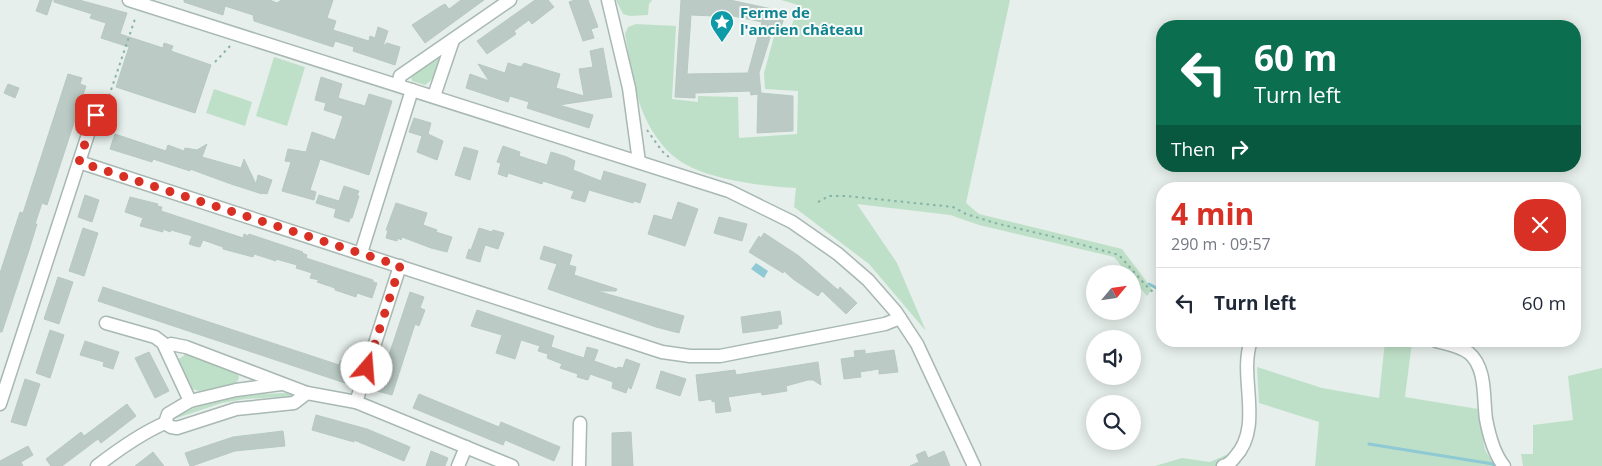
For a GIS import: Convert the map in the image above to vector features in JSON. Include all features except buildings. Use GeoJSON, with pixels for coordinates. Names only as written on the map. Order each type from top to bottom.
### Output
{"type":"FeatureCollection","features":[{"type":"Feature","properties":{"kind":"street"},"geometry":{"type":"LineString","coordinates":[[398,85],[400,76],[510,0]]}},
{"type":"Feature","properties":{"kind":"street"},"geometry":{"type":"LineString","coordinates":[[608,0],[628,88],[639,162]]}},
{"type":"Feature","properties":{"kind":"street"},"geometry":{"type":"LineString","coordinates":[[135,2],[729,191],[792,222],[854,266],[900,318],[917,344],[974,466]]}},
{"type":"Feature","properties":{"kind":"street"},"geometry":{"type":"LineString","coordinates":[[434,96],[453,40]]}},
{"type":"Feature","properties":{"kind":"street"},"geometry":{"type":"LineString","coordinates":[[361,253],[412,90]]}},
{"type":"Feature","properties":{"kind":"street"},"geometry":{"type":"LineString","coordinates":[[0,404],[93,119],[106,107]]}},
{"type":"Feature","properties":{"kind":"street"},"geometry":{"type":"LineString","coordinates":[[79,162],[662,352],[690,356],[720,356],[885,324],[900,318]]}},
{"type":"Feature","properties":{"kind":"street"},"geometry":{"type":"LineString","coordinates":[[356,402],[400,266]]}},
{"type":"Feature","properties":{"kind":"street"},"geometry":{"type":"LineString","coordinates":[[106,323],[160,340],[166,348],[190,401]]}},
{"type":"Feature","properties":{"kind":"street"},"geometry":{"type":"LineString","coordinates":[[166,348],[171,344],[186,347],[307,393],[356,402],[512,466]]}},
{"type":"Feature","properties":{"kind":"street"},"geometry":{"type":"LineString","coordinates":[[1223,466],[1227,465],[1237,456],[1245,442],[1250,395],[1249,347]]}},
{"type":"Feature","properties":{"kind":"street"},"geometry":{"type":"LineString","coordinates":[[1457,347],[1469,353],[1479,367],[1486,420],[1492,442],[1504,466]]}},
{"type":"Feature","properties":{"kind":"street"},"geometry":{"type":"LineString","coordinates":[[97,466],[140,435],[165,423],[168,414],[190,401],[236,390],[283,384]]}},
{"type":"Feature","properties":{"kind":"street"},"geometry":{"type":"LineString","coordinates":[[165,423],[177,428],[236,409],[294,403],[307,393]]}},
{"type":"Feature","properties":{"kind":"street"},"geometry":{"type":"LineString","coordinates":[[578,466],[580,423]]}},
{"type":"Feature","properties":{"kind":"street"},"geometry":{"type":"LineString","coordinates":[[458,466],[466,447]]}},
{"type":"Feature","properties":{"kind":"path"},"geometry":{"type":"LineString","coordinates":[[106,107],[135,2]]}},
{"type":"Feature","properties":{"kind":"path"},"geometry":{"type":"LineString","coordinates":[[215,62],[235,41],[238,35]]}},
{"type":"Feature","properties":{"kind":"path"},"geometry":{"type":"LineString","coordinates":[[645,127],[662,151],[673,161]]}},
{"type":"Feature","properties":{"kind":"path"},"geometry":{"type":"LineString","coordinates":[[818,202],[829,196],[846,196],[953,207],[966,214],[995,223],[1054,237],[1119,256],[1150,290],[1156,294]]}},
{"type":"Feature","properties":{"kind":"green space"},"geometry":{"type":"Polygon","coordinates":[[[616,0],[652,0],[649,4],[648,15],[630,16],[623,14],[616,0]]]}},
{"type":"Feature","properties":{"kind":"green space"},"geometry":{"type":"Polygon","coordinates":[[[781,0],[1010,0],[966,203],[979,214],[1122,249],[1134,265],[1121,265],[1114,257],[979,225],[950,215],[857,204],[897,263],[926,331],[869,264],[794,207],[796,188],[752,184],[720,177],[692,168],[672,155],[653,132],[640,104],[633,80],[625,34],[628,27],[636,24],[676,26],[672,99],[698,102],[698,96],[738,97],[739,138],[797,134],[798,91],[765,89],[764,73],[775,33],[789,35],[798,5],[781,0]]]}},
{"type":"Feature","properties":{"kind":"green space"},"geometry":{"type":"Polygon","coordinates":[[[441,54],[443,57],[438,69],[429,82],[425,85],[412,81],[411,76],[441,54]]]}},
{"type":"Feature","properties":{"kind":"green space"},"geometry":{"type":"Polygon","coordinates":[[[274,57],[305,67],[287,126],[256,116],[274,57]]]}},
{"type":"Feature","properties":{"kind":"green space"},"geometry":{"type":"Polygon","coordinates":[[[214,89],[252,102],[245,126],[206,113],[214,89]]]}},
{"type":"Feature","properties":{"kind":"green space"},"geometry":{"type":"Polygon","coordinates":[[[1141,274],[1152,289],[1147,296],[1141,289],[1141,274]]]}},
{"type":"Feature","properties":{"kind":"green space"},"geometry":{"type":"Polygon","coordinates":[[[1384,347],[1411,347],[1405,397],[1478,409],[1485,450],[1495,466],[1315,466],[1319,422],[1259,403],[1257,367],[1322,388],[1379,398],[1384,347]]]}},
{"type":"Feature","properties":{"kind":"green space"},"geometry":{"type":"Polygon","coordinates":[[[186,354],[233,369],[239,378],[235,384],[199,391],[192,389],[179,364],[179,359],[186,354]]]}},
{"type":"Feature","properties":{"kind":"green space"},"geometry":{"type":"Polygon","coordinates":[[[1602,368],[1602,466],[1523,466],[1521,454],[1533,454],[1533,425],[1573,420],[1568,376],[1602,368]]]}},
{"type":"Feature","properties":{"kind":"green space"},"geometry":{"type":"Polygon","coordinates":[[[296,393],[294,396],[245,399],[222,403],[174,419],[174,416],[189,410],[219,401],[264,394],[296,393]]]}},
{"type":"Feature","properties":{"kind":"green space"},"geometry":{"type":"Polygon","coordinates":[[[1235,451],[1236,466],[1155,466],[1182,458],[1210,462],[1235,451]]]}},
{"type":"Feature","properties":{"kind":"water"},"geometry":{"type":"Polygon","coordinates":[[[756,263],[768,271],[764,278],[751,269],[756,263]]]}},
{"type":"Feature","properties":{"kind":"waterway"},"geometry":{"type":"LineString","coordinates":[[1149,284],[1156,288]]}},
{"type":"Feature","properties":{"kind":"waterway"},"geometry":{"type":"LineString","coordinates":[[1369,444],[1493,464],[1494,466]]}},
{"type":"Feature","properties":{"kind":"place","name":"Ferme de l'ancien château"},"geometry":{"type":"Point","coordinates":[722,43]}},
{"type":"Feature","properties":{"kind":"route"},"geometry":{"type":"LineString","coordinates":[[96,115],[79,162],[400,266],[367,368]]}}]}
